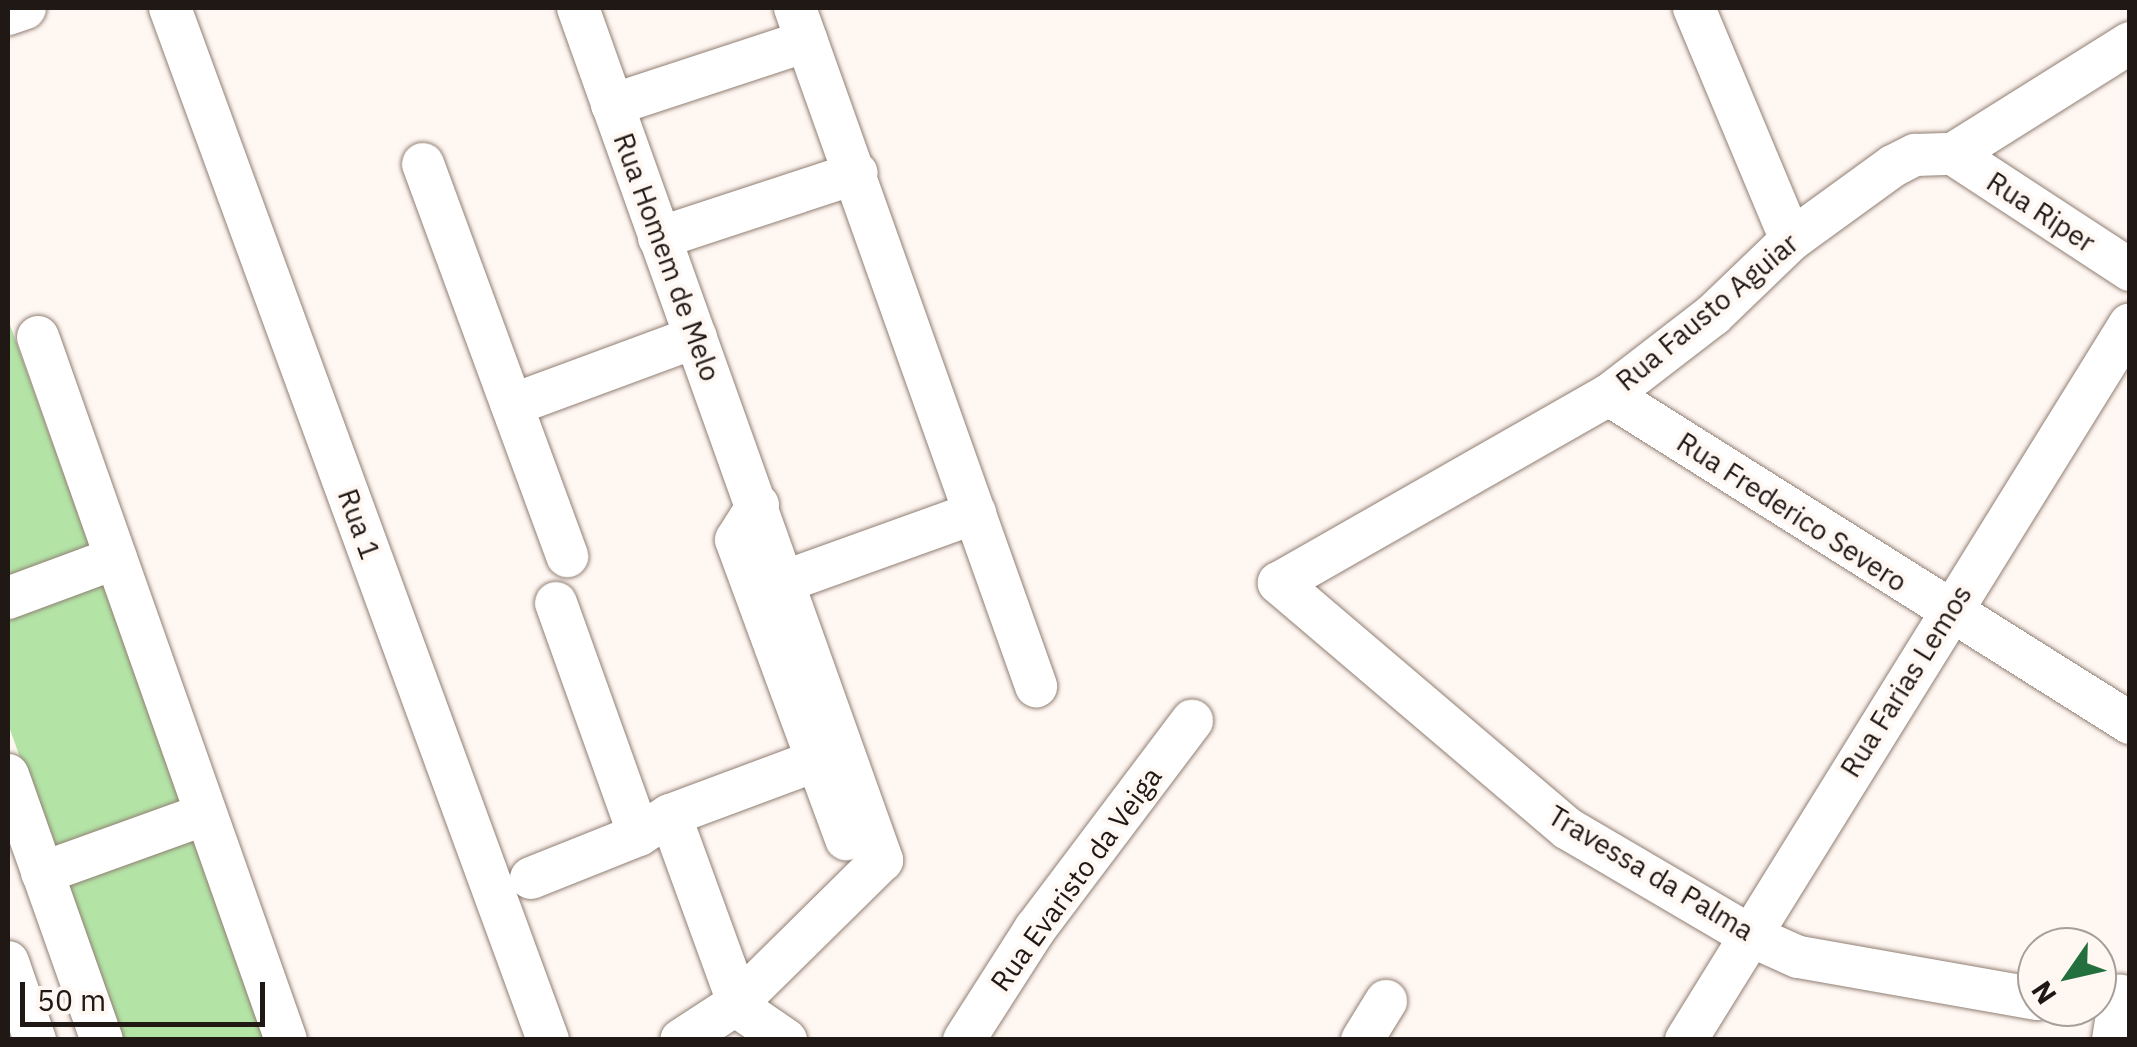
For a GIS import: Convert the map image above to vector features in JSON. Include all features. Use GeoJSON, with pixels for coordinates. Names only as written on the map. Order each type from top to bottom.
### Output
{"type":"FeatureCollection","features":[{"type":"Feature","properties":{"kind":"street"},"geometry":{"type":"LineString","coordinates":[[8,14],[25,8]]}},
{"type":"Feature","properties":{"kind":"street","name":"Rua 1"},"geometry":{"type":"LineString","coordinates":[[170,8],[548,1040]]}},
{"type":"Feature","properties":{"kind":"street","name":"Rua Homem de Melo"},"geometry":{"type":"LineString","coordinates":[[578,8],[786,582],[830,755]]}},
{"type":"Feature","properties":{"kind":"street"},"geometry":{"type":"LineString","coordinates":[[1694,8],[1791,240]]}},
{"type":"Feature","properties":{"kind":"street"},"geometry":{"type":"LineString","coordinates":[[612,105],[801,24],[1036,686]]}},
{"type":"Feature","properties":{"kind":"street","name":"Rua Fausto Aguiar"},"geometry":{"type":"LineString","coordinates":[[1279,582],[1608,395],[1712,315],[1791,240],[1893,166],[1915,155],[1953,154],[2130,43]]}},
{"type":"Feature","properties":{"kind":"street","name":"Rua Riper"},"geometry":{"type":"LineString","coordinates":[[1953,154],[2130,270]]}},
{"type":"Feature","properties":{"kind":"street"},"geometry":{"type":"LineString","coordinates":[[423,164],[566,556]]}},
{"type":"Feature","properties":{"kind":"street"},"geometry":{"type":"LineString","coordinates":[[659,238],[857,173]]}},
{"type":"Feature","properties":{"kind":"street","name":"Rua Farias Lemos"},"geometry":{"type":"LineString","coordinates":[[1686,1040],[2130,324]]}},
{"type":"Feature","properties":{"kind":"street"},"geometry":{"type":"LineString","coordinates":[[38,336],[286,1040]]}},
{"type":"Feature","properties":{"kind":"street"},"geometry":{"type":"LineString","coordinates":[[512,405],[696,336]]}},
{"type":"Feature","properties":{"kind":"street","name":"Rua Frederico Severo"},"geometry":{"type":"LineString","coordinates":[[1608,395],[2130,723]]}},
{"type":"Feature","properties":{"kind":"street","name":"Rua Homem de Melo"},"geometry":{"type":"LineString","coordinates":[[736,1004],[872,868],[830,755],[736,540],[758,505]]}},
{"type":"Feature","properties":{"kind":"street"},"geometry":{"type":"LineString","coordinates":[[786,582],[975,513]]}},
{"type":"Feature","properties":{"kind":"street"},"geometry":{"type":"LineString","coordinates":[[8,598],[116,558]]}},
{"type":"Feature","properties":{"kind":"street","name":"Travessa da Palma"},"geometry":{"type":"LineString","coordinates":[[1279,582],[1568,830],[1749,935],[1798,957],[2017,995]]}},
{"type":"Feature","properties":{"kind":"street"},"geometry":{"type":"LineString","coordinates":[[556,603],[736,1004],[786,1040]]}},
{"type":"Feature","properties":{"kind":"street","name":"Rua Evaristo da Veiga"},"geometry":{"type":"LineString","coordinates":[[964,1040],[1035,929],[1192,721]]}},
{"type":"Feature","properties":{"kind":"street"},"geometry":{"type":"LineString","coordinates":[[530,878],[830,755]]}},
{"type":"Feature","properties":{"kind":"street"},"geometry":{"type":"LineString","coordinates":[[8,776],[102,1040]]}},
{"type":"Feature","properties":{"kind":"street"},"geometry":{"type":"LineString","coordinates":[[42,873],[206,814]]}},
{"type":"Feature","properties":{"kind":"street"},"geometry":{"type":"LineString","coordinates":[[8,962],[35,1040]]}},
{"type":"Feature","properties":{"kind":"street"},"geometry":{"type":"LineString","coordinates":[[1362,1040],[1386,1001]]}},
{"type":"Feature","properties":{"kind":"street"},"geometry":{"type":"LineString","coordinates":[[680,1040],[736,1004]]}},
{"type":"Feature","properties":{"kind":"green space"},"geometry":{"type":"Polygon","coordinates":[[[8,326],[92,553],[8,585],[8,326]]]}},
{"type":"Feature","properties":{"kind":"green space"},"geometry":{"type":"Polygon","coordinates":[[[101,579],[182,805],[54,852],[8,724],[8,613],[101,579]]]}},
{"type":"Feature","properties":{"kind":"green space"},"geometry":{"type":"Polygon","coordinates":[[[193,836],[267,1039],[121,1039],[65,883],[193,836]]]}}]}
